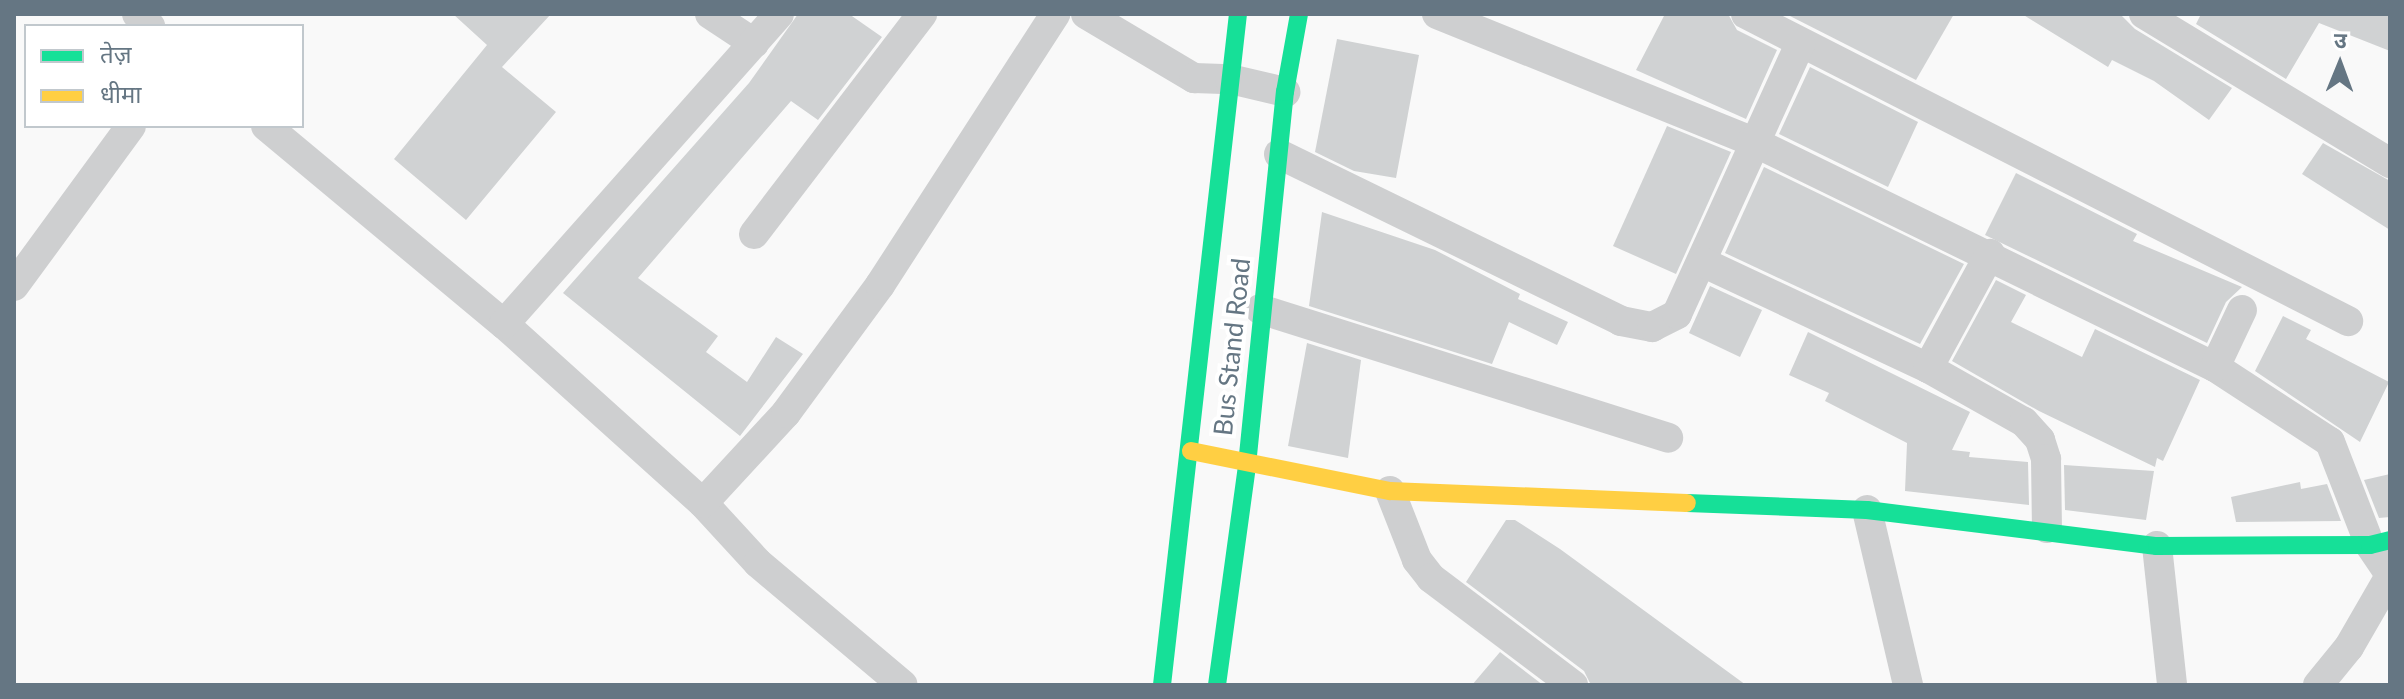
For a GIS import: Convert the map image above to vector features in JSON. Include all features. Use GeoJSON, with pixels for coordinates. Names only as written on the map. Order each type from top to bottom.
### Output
{"type":"FeatureCollection","features":[{"type":"Feature","properties":{"kind":"street"},"geometry":{"type":"LineString","coordinates":[[710,14],[754,43]]}},
{"type":"Feature","properties":{"kind":"street"},"geometry":{"type":"LineString","coordinates":[[504,324],[779,14]]}},
{"type":"Feature","properties":{"kind":"street"},"geometry":{"type":"LineString","coordinates":[[754,234],[922,14]]}},
{"type":"Feature","properties":{"kind":"street"},"geometry":{"type":"LineString","coordinates":[[703,503],[786,413],[857,317],[1055,14]]}},
{"type":"Feature","properties":{"kind":"street"},"geometry":{"type":"LineString","coordinates":[[1086,14],[1194,78],[1230,79],[1285,92]]}},
{"type":"Feature","properties":{"kind":"street","name":"Bus Stand Road"},"geometry":{"type":"LineString","coordinates":[[1162,685],[1191,451],[1238,14]]}},
{"type":"Feature","properties":{"kind":"street","name":"Bus Stand Road"},"geometry":{"type":"LineString","coordinates":[[1217,685],[1247,465],[1260,309],[1285,92],[1299,14]]}},
{"type":"Feature","properties":{"kind":"street"},"geometry":{"type":"LineString","coordinates":[[1437,14],[1752,141],[1990,254],[2215,367],[2330,442],[2380,543],[2390,576],[2349,647],[2318,685]]}},
{"type":"Feature","properties":{"kind":"street"},"geometry":{"type":"LineString","coordinates":[[1746,14],[2348,321]]}},
{"type":"Feature","properties":{"kind":"street"},"geometry":{"type":"LineString","coordinates":[[2144,14],[2390,163]]}},
{"type":"Feature","properties":{"kind":"street"},"geometry":{"type":"LineString","coordinates":[[1279,154],[1621,321],[1652,327],[1669,322],[1702,262],[1752,141],[1800,44]]}},
{"type":"Feature","properties":{"kind":"street"},"geometry":{"type":"LineString","coordinates":[[14,286],[130,128]]}},
{"type":"Feature","properties":{"kind":"street"},"geometry":{"type":"LineString","coordinates":[[268,128],[504,324],[703,503],[758,563],[903,685]]}},
{"type":"Feature","properties":{"kind":"street"},"geometry":{"type":"LineString","coordinates":[[1928,368],[1990,254]]}},
{"type":"Feature","properties":{"kind":"street"},"geometry":{"type":"LineString","coordinates":[[1702,262],[1928,368],[2024,422],[2040,440],[2046,459],[2047,528]]}},
{"type":"Feature","properties":{"kind":"street"},"geometry":{"type":"LineString","coordinates":[[1260,309],[1668,438]]}},
{"type":"Feature","properties":{"kind":"street"},"geometry":{"type":"LineString","coordinates":[[2215,367],[2242,310]]}},
{"type":"Feature","properties":{"kind":"street"},"geometry":{"type":"LineString","coordinates":[[1191,451],[1247,465],[1390,491],[1867,510],[2047,528],[2157,546],[2380,543]]}},
{"type":"Feature","properties":{"kind":"street"},"geometry":{"type":"LineString","coordinates":[[1390,491],[1417,560],[1431,578],[1573,685]]}},
{"type":"Feature","properties":{"kind":"street"},"geometry":{"type":"LineString","coordinates":[[1867,510],[1908,685]]}},
{"type":"Feature","properties":{"kind":"street"},"geometry":{"type":"LineString","coordinates":[[2157,546],[2172,685]]}},
{"type":"Feature","properties":{"kind":"building"},"geometry":{"type":"Polygon","coordinates":[[[453,14],[551,14],[502,67],[556,112],[466,220],[394,159],[487,45],[453,14]]]}},
{"type":"Feature","properties":{"kind":"building"},"geometry":{"type":"Polygon","coordinates":[[[798,14],[849,14],[882,37],[818,120],[791,101],[638,278],[718,336],[706,352],[747,382],[776,337],[803,354],[740,436],[563,293],[749,83],[798,14]]]}},
{"type":"Feature","properties":{"kind":"building"},"geometry":{"type":"Polygon","coordinates":[[[1665,14],[1728,14],[1737,30],[1777,50],[1746,119],[1636,70],[1665,14]]]}},
{"type":"Feature","properties":{"kind":"building"},"geometry":{"type":"Polygon","coordinates":[[[1786,14],[1954,14],[1916,80],[1786,14]]]}},
{"type":"Feature","properties":{"kind":"building"},"geometry":{"type":"Polygon","coordinates":[[[2022,14],[2120,14],[2135,29],[2232,88],[2209,120],[2154,81],[2112,60],[2108,67],[2022,14]]]}},
{"type":"Feature","properties":{"kind":"building"},"geometry":{"type":"Polygon","coordinates":[[[2201,14],[2390,14],[2390,51],[2319,23],[2286,79],[2196,24],[2201,14]]]}},
{"type":"Feature","properties":{"kind":"building"},"geometry":{"type":"Polygon","coordinates":[[[1337,39],[1419,55],[1396,178],[1354,171],[1315,152],[1337,39]]]}},
{"type":"Feature","properties":{"kind":"building"},"geometry":{"type":"Polygon","coordinates":[[[1810,67],[1918,122],[1888,187],[1779,134],[1810,67]]]}},
{"type":"Feature","properties":{"kind":"building"},"geometry":{"type":"Polygon","coordinates":[[[1667,126],[1731,152],[1676,274],[1613,246],[1667,126]]]}},
{"type":"Feature","properties":{"kind":"building"},"geometry":{"type":"Polygon","coordinates":[[[2323,143],[2390,181],[2390,230],[2302,174],[2323,143]]]}},
{"type":"Feature","properties":{"kind":"building"},"geometry":{"type":"Polygon","coordinates":[[[1764,167],[1964,264],[1920,344],[1725,253],[1764,167]]]}},
{"type":"Feature","properties":{"kind":"building"},"geometry":{"type":"Polygon","coordinates":[[[2016,173],[2137,234],[2133,241],[2242,287],[2226,302],[2207,343],[1985,235],[2016,173]]]}},
{"type":"Feature","properties":{"kind":"building"},"geometry":{"type":"Polygon","coordinates":[[[1322,212],[1435,250],[1520,294],[1518,299],[1568,322],[1557,345],[1509,322],[1492,364],[1309,306],[1322,212]]]}},
{"type":"Feature","properties":{"kind":"building"},"geometry":{"type":"Polygon","coordinates":[[[1996,280],[2026,295],[2011,322],[2082,357],[2095,329],[2200,380],[2163,461],[2157,458],[2155,467],[2039,411],[1952,361],[1996,280]]]}},
{"type":"Feature","properties":{"kind":"building"},"geometry":{"type":"Polygon","coordinates":[[[1710,286],[1762,310],[1740,357],[1689,333],[1710,286]]]}},
{"type":"Feature","properties":{"kind":"building"},"geometry":{"type":"Polygon","coordinates":[[[2283,316],[2311,330],[2306,339],[2389,382],[2360,442],[2255,371],[2283,316]]]}},
{"type":"Feature","properties":{"kind":"building"},"geometry":{"type":"Polygon","coordinates":[[[1808,332],[1970,412],[1952,450],[1970,452],[1969,457],[2028,462],[2029,505],[1905,491],[1907,443],[1825,401],[1829,393],[1789,375],[1808,332]]]}},
{"type":"Feature","properties":{"kind":"building"},"geometry":{"type":"Polygon","coordinates":[[[1307,343],[1361,360],[1348,458],[1288,446],[1307,343]]]}},
{"type":"Feature","properties":{"kind":"building"},"geometry":{"type":"Polygon","coordinates":[[[2064,465],[2154,471],[2146,520],[2065,510],[2064,465]]]}},
{"type":"Feature","properties":{"kind":"building"},"geometry":{"type":"Polygon","coordinates":[[[2390,474],[2390,517],[2379,518],[2364,480],[2390,474]]]}},
{"type":"Feature","properties":{"kind":"building"},"geometry":{"type":"Polygon","coordinates":[[[2300,482],[2301,489],[2327,484],[2341,521],[2236,522],[2231,497],[2300,482]]]}},
{"type":"Feature","properties":{"kind":"building"},"geometry":{"type":"Polygon","coordinates":[[[1506,520],[1515,520],[1560,549],[1746,685],[1591,685],[1584,671],[1466,582],[1506,520]]]}},
{"type":"Feature","properties":{"kind":"building"},"geometry":{"type":"Polygon","coordinates":[[[1500,652],[1543,685],[1472,685],[1500,652]]]}},
{"type":"Feature","properties":{"kind":"traffic: fast"},"geometry":{"type":"LineString","coordinates":[[1162,685],[1238,14]]}},
{"type":"Feature","properties":{"kind":"traffic: fast"},"geometry":{"type":"LineString","coordinates":[[1217,685],[1247,465],[1285,92],[1299,14]]}},
{"type":"Feature","properties":{"kind":"traffic: fast"},"geometry":{"type":"LineString","coordinates":[[1687,503],[1867,510],[2157,546],[2370,545],[2390,540]]}},
{"type":"Feature","properties":{"kind":"traffic: slow"},"geometry":{"type":"LineString","coordinates":[[1191,451],[1390,491],[1687,503]]}}]}
